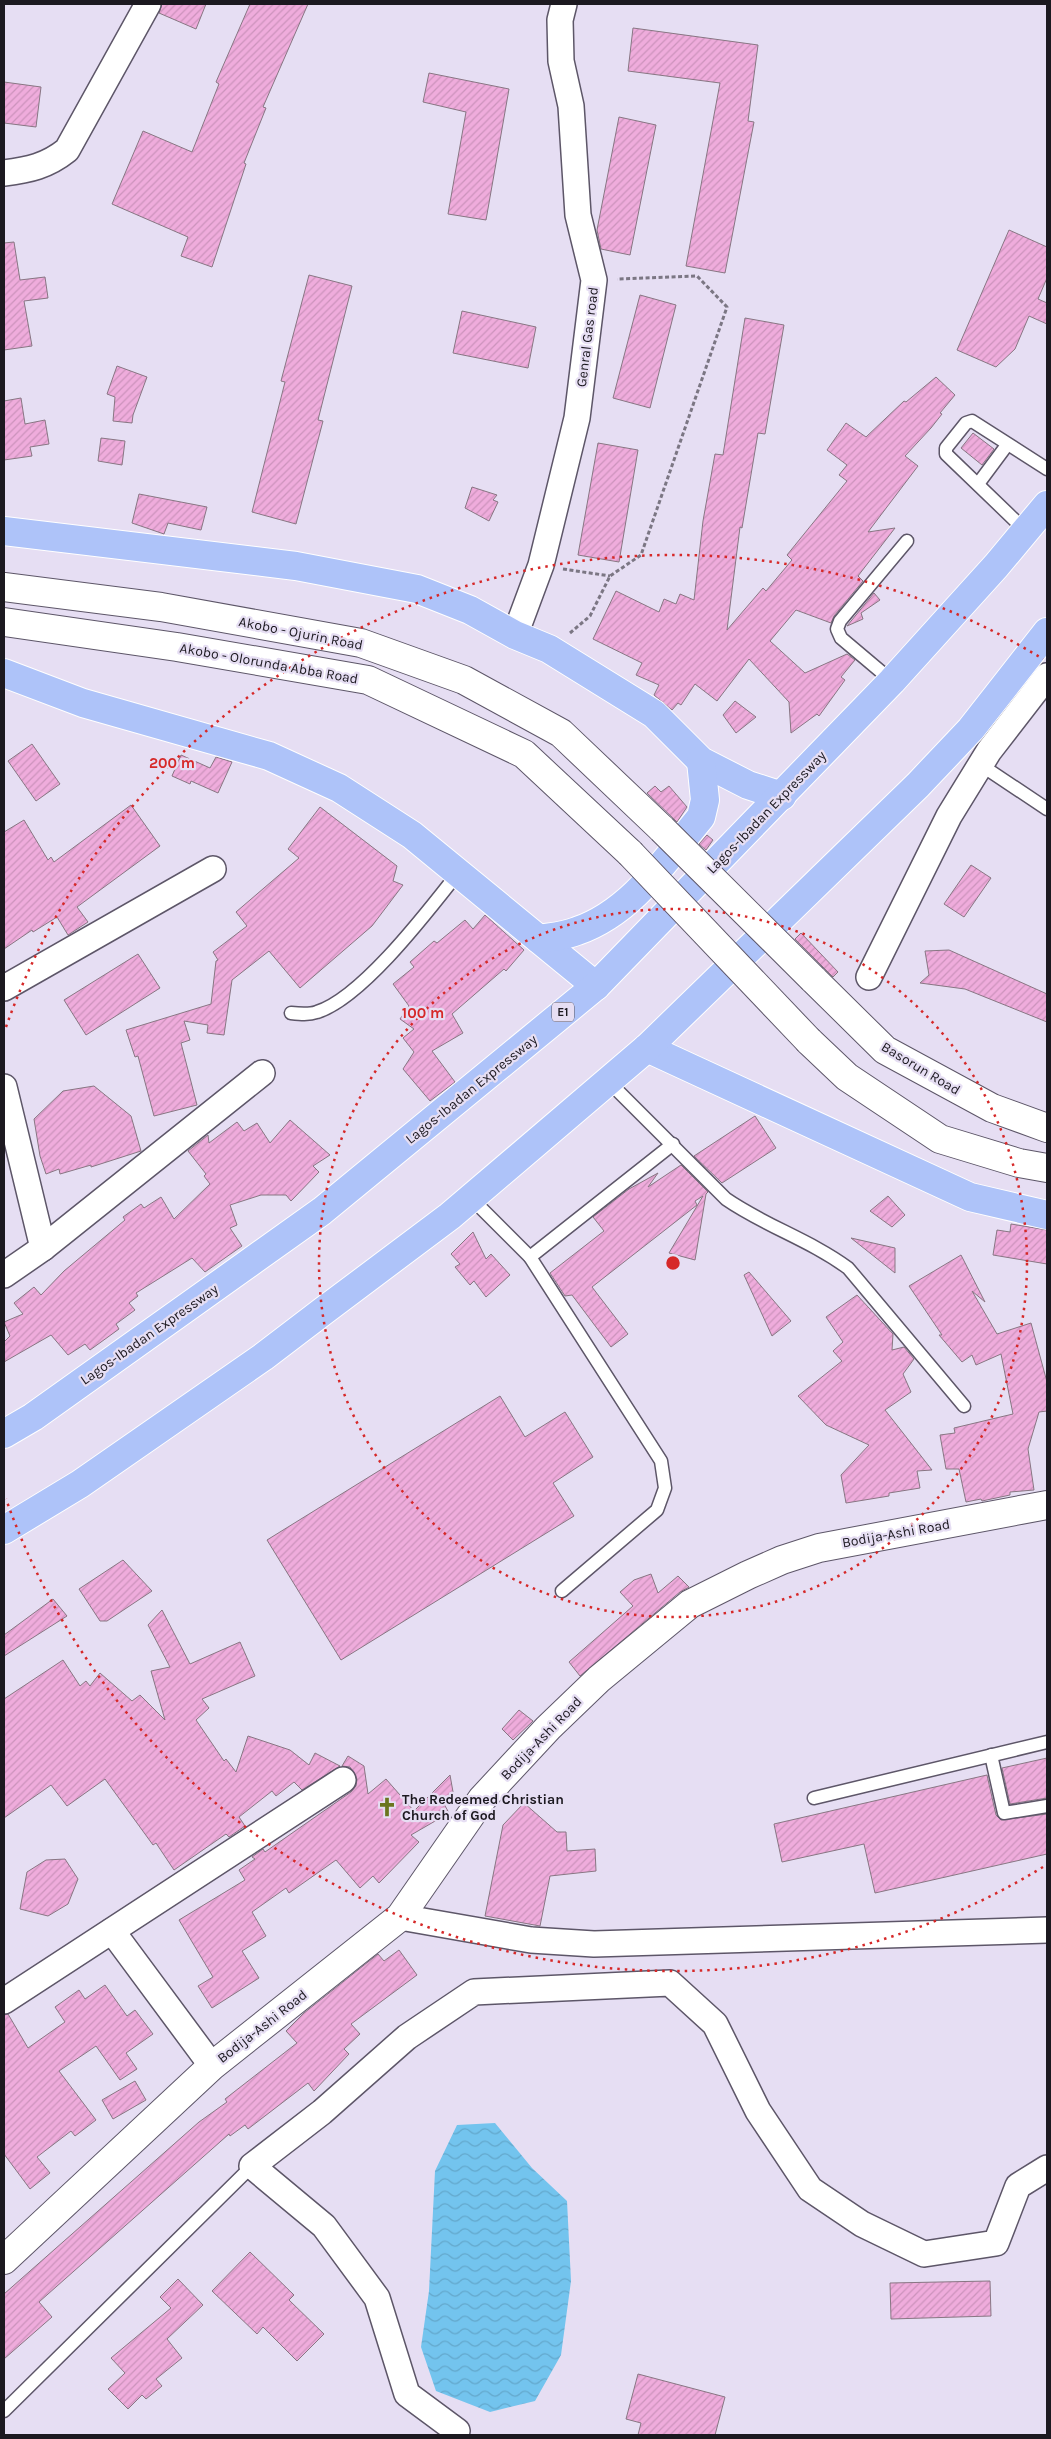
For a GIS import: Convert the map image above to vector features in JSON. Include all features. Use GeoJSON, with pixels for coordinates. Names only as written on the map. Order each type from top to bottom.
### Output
{"type":"FeatureCollection","features":[{"type":"Feature","properties":{"kind":"highway","name":"Lagos-Ibadan Expressway"},"geometry":{"type":"LineString","coordinates":[[4,1434],[33,1417],[322,1211],[596,986],[892,681],[1047,505]]}},
{"type":"Feature","properties":{"kind":"highway"},"geometry":{"type":"LineString","coordinates":[[4,531],[296,566],[417,589],[470,610],[515,635],[549,650],[654,714],[701,761],[748,784],[782,796]]}},
{"type":"Feature","properties":{"kind":"highway"},"geometry":{"type":"LineString","coordinates":[[4,1530],[80,1484],[263,1356],[472,1198],[647,1048],[918,785],[971,728],[1047,632]]}},
{"type":"Feature","properties":{"kind":"highway"},"geometry":{"type":"LineString","coordinates":[[4,673],[83,703],[269,756],[339,788],[412,835],[596,986]]}},
{"type":"Feature","properties":{"kind":"highway"},"geometry":{"type":"LineString","coordinates":[[539,939],[576,932],[594,924],[630,901],[700,817],[705,800],[701,761]]}},
{"type":"Feature","properties":{"kind":"highway"},"geometry":{"type":"LineString","coordinates":[[647,1048],[970,1197],[1047,1215]]}},
{"type":"Feature","properties":{"kind":"main road","name":"Akobo - Ojurin Road"},"geometry":{"type":"LineString","coordinates":[[4,587],[161,607],[361,643],[464,680],[561,733],[662,829],[813,979]]}},
{"type":"Feature","properties":{"kind":"main road","name":"Akobo - Olorunda Abba Road"},"geometry":{"type":"LineString","coordinates":[[4,622],[177,647],[368,680],[524,754],[630,853],[809,1042],[847,1077],[940,1138],[1019,1163],[1047,1168]]}},
{"type":"Feature","properties":{"kind":"main road","name":"Basorun Road"},"geometry":{"type":"LineString","coordinates":[[813,979],[885,1050],[992,1108],[1047,1128]]}},
{"type":"Feature","properties":{"kind":"main road","name":"Bodija-Ashi Road"},"geometry":{"type":"LineString","coordinates":[[4,2260],[212,2066],[400,1917],[482,1800],[548,1728],[599,1679],[690,1604],[748,1574],[819,1548],[1047,1505]]}},
{"type":"Feature","properties":{"kind":"street"},"geometry":{"type":"LineString","coordinates":[[4,173],[34,169],[53,161],[67,150],[148,4]]}},
{"type":"Feature","properties":{"kind":"street","name":"Genral Gas road"},"geometry":{"type":"LineString","coordinates":[[515,635],[540,565],[578,418],[594,280],[578,215],[571,106],[561,61],[560,20],[564,4]]}},
{"type":"Feature","properties":{"kind":"street"},"geometry":{"type":"LineString","coordinates":[[868,977],[949,816],[989,751],[1047,676]]}},
{"type":"Feature","properties":{"kind":"street"},"geometry":{"type":"LineString","coordinates":[[4,988],[213,869]]}},
{"type":"Feature","properties":{"kind":"street"},"geometry":{"type":"LineString","coordinates":[[4,1274],[43,1248],[262,1073]]}},
{"type":"Feature","properties":{"kind":"street"},"geometry":{"type":"LineString","coordinates":[[4,1086],[43,1248]]}},
{"type":"Feature","properties":{"kind":"street"},"geometry":{"type":"LineString","coordinates":[[4,2001],[343,1780]]}},
{"type":"Feature","properties":{"kind":"street"},"geometry":{"type":"LineString","coordinates":[[400,1917],[531,1940],[594,1944],[1047,1930]]}},
{"type":"Feature","properties":{"kind":"street"},"geometry":{"type":"LineString","coordinates":[[112,1931],[212,2066]]}},
{"type":"Feature","properties":{"kind":"street"},"geometry":{"type":"LineString","coordinates":[[458,2431],[407,2394],[377,2298],[324,2226],[252,2166],[322,2112],[407,2037],[474,1992],[670,1983],[715,2024],[758,2111],[810,2189],[862,2224],[924,2254],[996,2242],[1018,2186],[1047,2168]]}},
{"type":"Feature","properties":{"kind":"lane"},"geometry":{"type":"LineString","coordinates":[[1026,531],[946,454],[946,448],[966,423],[972,422],[1047,469]]}},
{"type":"Feature","properties":{"kind":"lane"},"geometry":{"type":"LineString","coordinates":[[978,484],[1007,445]]}},
{"type":"Feature","properties":{"kind":"lane"},"geometry":{"type":"LineString","coordinates":[[892,681],[841,638],[837,629],[840,621],[907,541]]}},
{"type":"Feature","properties":{"kind":"lane"},"geometry":{"type":"LineString","coordinates":[[981,765],[1047,809]]}},
{"type":"Feature","properties":{"kind":"lane"},"geometry":{"type":"LineString","coordinates":[[291,1013],[303,1015],[317,1013],[354,990],[414,930],[458,873]]}},
{"type":"Feature","properties":{"kind":"lane"},"geometry":{"type":"LineString","coordinates":[[608,1081],[673,1144],[706,1181],[748,1214],[825,1251],[848,1268],[964,1406]]}},
{"type":"Feature","properties":{"kind":"lane"},"geometry":{"type":"LineString","coordinates":[[530,1257],[673,1144]]}},
{"type":"Feature","properties":{"kind":"lane"},"geometry":{"type":"LineString","coordinates":[[472,1198],[530,1257],[661,1461],[665,1488],[656,1510],[562,1591]]}},
{"type":"Feature","properties":{"kind":"lane"},"geometry":{"type":"LineString","coordinates":[[814,1798],[1047,1742]]}},
{"type":"Feature","properties":{"kind":"lane"},"geometry":{"type":"LineString","coordinates":[[991,1755],[1004,1813],[1047,1806]]}},
{"type":"Feature","properties":{"kind":"lane"},"geometry":{"type":"LineString","coordinates":[[4,2411],[252,2166]]}},
{"type":"Feature","properties":{"kind":"path"},"geometry":{"type":"LineString","coordinates":[[549,650],[590,616],[610,576],[641,554],[727,307],[697,276],[594,280]]}},
{"type":"Feature","properties":{"kind":"path"},"geometry":{"type":"LineString","coordinates":[[540,565],[610,576]]}},
{"type":"Feature","properties":{"kind":"water"},"geometry":{"type":"Polygon","coordinates":[[[495,2123],[532,2168],[567,2201],[571,2281],[561,2355],[535,2401],[490,2412],[436,2391],[421,2347],[429,2291],[435,2171],[457,2125],[495,2123]]]}},
{"type":"Feature","properties":{"kind":"building"},"geometry":{"type":"Polygon","coordinates":[[[162,4],[206,4],[196,29],[159,13],[162,4]]]}},
{"type":"Feature","properties":{"kind":"building"},"geometry":{"type":"Polygon","coordinates":[[[250,4],[308,4],[263,107],[266,108],[244,163],[246,164],[212,267],[181,256],[188,237],[112,204],[143,131],[192,152],[219,84],[216,82],[250,4]]]}},
{"type":"Feature","properties":{"kind":"building"},"geometry":{"type":"Polygon","coordinates":[[[633,28],[758,45],[748,121],[754,122],[725,273],[686,266],[720,83],[628,71],[633,28]]]}},
{"type":"Feature","properties":{"kind":"building"},"geometry":{"type":"Polygon","coordinates":[[[429,73],[509,89],[486,220],[448,214],[466,112],[423,102],[429,73]]]}},
{"type":"Feature","properties":{"kind":"building"},"geometry":{"type":"Polygon","coordinates":[[[4,82],[41,87],[36,127],[4,123],[4,82]]]}},
{"type":"Feature","properties":{"kind":"building"},"geometry":{"type":"Polygon","coordinates":[[[619,117],[656,125],[630,255],[601,249],[597,230],[619,117]]]}},
{"type":"Feature","properties":{"kind":"building"},"geometry":{"type":"Polygon","coordinates":[[[1009,230],[1047,247],[1047,278],[1038,299],[1047,303],[1047,324],[1029,316],[1015,349],[996,367],[957,350],[1009,230]]]}},
{"type":"Feature","properties":{"kind":"building"},"geometry":{"type":"Polygon","coordinates":[[[14,242],[20,280],[45,277],[48,298],[24,301],[32,346],[4,350],[4,243],[14,242]]]}},
{"type":"Feature","properties":{"kind":"building"},"geometry":{"type":"Polygon","coordinates":[[[309,275],[352,286],[318,420],[323,421],[296,524],[252,512],[285,382],[281,381],[309,275]]]}},
{"type":"Feature","properties":{"kind":"building"},"geometry":{"type":"Polygon","coordinates":[[[640,295],[676,305],[650,408],[613,398],[640,295]]]}},
{"type":"Feature","properties":{"kind":"building"},"geometry":{"type":"Polygon","coordinates":[[[462,311],[536,327],[528,368],[453,353],[462,311]]]}},
{"type":"Feature","properties":{"kind":"building"},"geometry":{"type":"Polygon","coordinates":[[[745,318],[784,325],[765,434],[758,433],[742,528],[740,527],[727,630],[763,588],[766,591],[792,560],[787,555],[847,481],[839,475],[847,465],[827,450],[846,423],[866,437],[904,401],[906,402],[936,377],[955,395],[940,413],[942,414],[931,428],[905,456],[918,466],[868,532],[895,528],[858,576],[863,581],[834,616],[831,623],[796,610],[770,641],[805,673],[847,654],[855,660],[841,677],[845,680],[819,716],[817,714],[791,733],[789,702],[749,659],[717,701],[695,684],[681,705],[678,703],[672,710],[654,695],[659,685],[636,675],[642,663],[593,639],[616,591],[659,612],[664,599],[676,604],[680,594],[694,600],[703,521],[715,454],[723,455],[745,318]]]}},
{"type":"Feature","properties":{"kind":"building"},"geometry":{"type":"Polygon","coordinates":[[[117,366],[147,377],[133,415],[132,423],[113,421],[115,397],[107,394],[117,366]]]}},
{"type":"Feature","properties":{"kind":"building"},"geometry":{"type":"Polygon","coordinates":[[[21,398],[25,424],[45,420],[49,444],[30,447],[32,456],[4,460],[4,401],[21,398]]]}},
{"type":"Feature","properties":{"kind":"building"},"geometry":{"type":"Polygon","coordinates":[[[973,433],[994,449],[982,465],[961,448],[973,433]]]}},
{"type":"Feature","properties":{"kind":"building"},"geometry":{"type":"Polygon","coordinates":[[[101,438],[125,441],[122,465],[98,461],[101,438]]]}},
{"type":"Feature","properties":{"kind":"building"},"geometry":{"type":"Polygon","coordinates":[[[598,443],[638,450],[619,562],[578,555],[598,443]]]}},
{"type":"Feature","properties":{"kind":"building"},"geometry":{"type":"Polygon","coordinates":[[[472,487],[497,495],[493,500],[498,502],[489,521],[465,508],[472,487]]]}},
{"type":"Feature","properties":{"kind":"building"},"geometry":{"type":"Polygon","coordinates":[[[139,494],[207,507],[201,530],[168,523],[164,534],[132,523],[139,494]]]}},
{"type":"Feature","properties":{"kind":"building"},"geometry":{"type":"Polygon","coordinates":[[[874,593],[880,600],[861,613],[863,619],[847,626],[874,593]]]}},
{"type":"Feature","properties":{"kind":"building"},"geometry":{"type":"Polygon","coordinates":[[[735,701],[756,717],[736,733],[723,715],[735,701]]]}},
{"type":"Feature","properties":{"kind":"building"},"geometry":{"type":"Polygon","coordinates":[[[32,744],[60,784],[36,801],[8,761],[32,744]]]}},
{"type":"Feature","properties":{"kind":"building"},"geometry":{"type":"Polygon","coordinates":[[[181,755],[210,768],[216,757],[232,762],[218,793],[191,781],[190,784],[172,776],[181,755]]]}},
{"type":"Feature","properties":{"kind":"building"},"geometry":{"type":"Polygon","coordinates":[[[655,786],[661,792],[669,786],[687,807],[677,822],[647,793],[655,786]]]}},
{"type":"Feature","properties":{"kind":"building"},"geometry":{"type":"Polygon","coordinates":[[[131,805],[160,846],[77,907],[88,922],[68,935],[57,917],[33,932],[32,930],[4,949],[4,832],[24,820],[48,860],[51,857],[54,862],[131,805]]]}},
{"type":"Feature","properties":{"kind":"building"},"geometry":{"type":"Polygon","coordinates":[[[320,807],[397,866],[393,881],[403,885],[372,926],[300,988],[269,951],[232,980],[224,1035],[207,1033],[208,1025],[184,1021],[190,1040],[181,1043],[197,1105],[154,1116],[138,1056],[135,1057],[126,1030],[211,1004],[216,961],[218,960],[213,952],[247,926],[236,912],[299,858],[288,849],[320,807]]]}},
{"type":"Feature","properties":{"kind":"building"},"geometry":{"type":"Polygon","coordinates":[[[707,835],[713,840],[706,850],[699,844],[707,835]]]}},
{"type":"Feature","properties":{"kind":"building"},"geometry":{"type":"Polygon","coordinates":[[[971,865],[991,878],[964,917],[944,904],[971,865]]]}},
{"type":"Feature","properties":{"kind":"building"},"geometry":{"type":"Polygon","coordinates":[[[485,915],[524,950],[506,971],[504,969],[452,1014],[463,1033],[432,1051],[455,1082],[430,1101],[403,1069],[414,1052],[403,1038],[414,1029],[400,1019],[409,1006],[393,984],[414,967],[410,962],[434,941],[437,943],[465,920],[473,929],[485,915]]]}},
{"type":"Feature","properties":{"kind":"building"},"geometry":{"type":"Polygon","coordinates":[[[801,933],[838,972],[833,977],[795,939],[801,933]]]}},
{"type":"Feature","properties":{"kind":"building"},"geometry":{"type":"Polygon","coordinates":[[[949,950],[1047,994],[1047,1022],[965,989],[920,983],[929,975],[925,951],[949,950]]]}},
{"type":"Feature","properties":{"kind":"building"},"geometry":{"type":"Polygon","coordinates":[[[138,954],[160,988],[86,1035],[64,1000],[138,954]]]}},
{"type":"Feature","properties":{"kind":"building"},"geometry":{"type":"Polygon","coordinates":[[[94,1086],[131,1116],[141,1151],[91,1167],[91,1165],[60,1174],[59,1169],[46,1174],[40,1156],[34,1119],[63,1091],[94,1086]]]}},
{"type":"Feature","properties":{"kind":"building"},"geometry":{"type":"Polygon","coordinates":[[[755,1116],[776,1148],[722,1183],[694,1156],[755,1116]]]}},
{"type":"Feature","properties":{"kind":"building"},"geometry":{"type":"Polygon","coordinates":[[[290,1120],[330,1155],[313,1166],[319,1172],[291,1201],[286,1195],[261,1195],[230,1205],[237,1225],[230,1228],[242,1246],[205,1272],[192,1258],[136,1293],[138,1296],[129,1303],[135,1310],[116,1324],[119,1329],[90,1350],[85,1344],[68,1355],[51,1335],[4,1362],[4,1342],[10,1336],[4,1322],[23,1314],[14,1303],[34,1287],[41,1295],[64,1271],[125,1220],[123,1217],[141,1204],[144,1208],[161,1197],[174,1219],[210,1184],[204,1176],[206,1174],[188,1151],[208,1135],[209,1143],[237,1122],[244,1131],[257,1123],[270,1143],[290,1120]]]}},
{"type":"Feature","properties":{"kind":"building"},"geometry":{"type":"Polygon","coordinates":[[[681,1165],[708,1192],[706,1194],[695,1260],[669,1253],[703,1196],[695,1201],[697,1205],[592,1287],[628,1334],[611,1347],[572,1295],[565,1296],[550,1273],[604,1231],[593,1217],[629,1189],[658,1173],[648,1187],[681,1165]]]}},
{"type":"Feature","properties":{"kind":"building"},"geometry":{"type":"Polygon","coordinates":[[[888,1196],[905,1215],[892,1227],[870,1211],[888,1196]]]}},
{"type":"Feature","properties":{"kind":"building"},"geometry":{"type":"Polygon","coordinates":[[[1011,1224],[1047,1230],[1047,1264],[993,1255],[997,1230],[1010,1232],[1011,1224]]]}},
{"type":"Feature","properties":{"kind":"building"},"geometry":{"type":"Polygon","coordinates":[[[473,1232],[486,1259],[491,1254],[510,1275],[486,1297],[474,1281],[470,1285],[455,1267],[460,1264],[451,1254],[473,1232]]]}},
{"type":"Feature","properties":{"kind":"building"},"geometry":{"type":"Polygon","coordinates":[[[851,1238],[895,1248],[895,1273],[851,1238]]]}},
{"type":"Feature","properties":{"kind":"building"},"geometry":{"type":"Polygon","coordinates":[[[961,1255],[985,1302],[972,1291],[997,1334],[1031,1323],[1047,1382],[1047,1411],[1039,1412],[1028,1449],[1034,1490],[1010,1492],[1010,1495],[982,1501],[981,1499],[966,1502],[959,1469],[946,1469],[940,1435],[955,1433],[954,1428],[1013,1414],[1001,1354],[976,1365],[972,1355],[962,1362],[939,1335],[942,1335],[909,1286],[961,1255]]]}},
{"type":"Feature","properties":{"kind":"building"},"geometry":{"type":"Polygon","coordinates":[[[749,1272],[791,1321],[772,1336],[744,1275],[749,1272]]]}},
{"type":"Feature","properties":{"kind":"building"},"geometry":{"type":"Polygon","coordinates":[[[857,1295],[893,1334],[892,1350],[904,1347],[914,1359],[903,1374],[911,1392],[885,1410],[932,1470],[917,1471],[920,1488],[889,1493],[889,1496],[846,1503],[841,1475],[869,1445],[826,1425],[798,1396],[842,1361],[833,1351],[843,1342],[826,1317],[857,1295]]]}},
{"type":"Feature","properties":{"kind":"building"},"geometry":{"type":"Polygon","coordinates":[[[500,1396],[525,1437],[565,1412],[593,1457],[553,1483],[574,1516],[341,1660],[267,1540],[500,1396]]]}},
{"type":"Feature","properties":{"kind":"building"},"geometry":{"type":"Polygon","coordinates":[[[123,1560],[152,1591],[107,1621],[100,1621],[79,1589],[123,1560]]]}},
{"type":"Feature","properties":{"kind":"building"},"geometry":{"type":"Polygon","coordinates":[[[651,1574],[658,1593],[678,1576],[689,1587],[680,1592],[580,1676],[569,1662],[633,1606],[620,1592],[634,1580],[651,1574]]]}},
{"type":"Feature","properties":{"kind":"building"},"geometry":{"type":"Polygon","coordinates":[[[53,1599],[67,1616],[4,1656],[4,1635],[53,1599]]]}},
{"type":"Feature","properties":{"kind":"building"},"geometry":{"type":"Polygon","coordinates":[[[162,1610],[190,1664],[240,1642],[255,1676],[202,1699],[209,1708],[196,1720],[224,1761],[226,1759],[236,1772],[248,1736],[290,1750],[309,1765],[315,1753],[340,1766],[302,1790],[294,1782],[276,1796],[272,1791],[239,1817],[245,1826],[229,1837],[226,1834],[174,1870],[156,1843],[153,1845],[105,1779],[67,1806],[51,1785],[4,1818],[4,1699],[63,1660],[80,1686],[86,1681],[90,1686],[100,1673],[132,1701],[140,1695],[165,1720],[151,1671],[170,1667],[148,1625],[162,1610]]]}},
{"type":"Feature","properties":{"kind":"building"},"geometry":{"type":"Polygon","coordinates":[[[519,1710],[533,1721],[513,1740],[502,1729],[519,1710]]]}},
{"type":"Feature","properties":{"kind":"building"},"geometry":{"type":"Polygon","coordinates":[[[348,1756],[364,1766],[368,1794],[386,1779],[414,1811],[450,1775],[455,1803],[444,1804],[449,1813],[411,1835],[419,1842],[379,1883],[373,1876],[360,1888],[336,1860],[289,1893],[286,1888],[252,1912],[266,1936],[242,1951],[259,1978],[212,2008],[198,1986],[213,1977],[179,1920],[245,1880],[239,1870],[255,1859],[252,1857],[263,1849],[265,1852],[351,1792],[356,1786],[357,1779],[350,1767],[342,1766],[348,1756]]]}},
{"type":"Feature","properties":{"kind":"building"},"geometry":{"type":"Polygon","coordinates":[[[1047,1758],[1047,1798],[1010,1804],[1002,1768],[1047,1758]]]}},
{"type":"Feature","properties":{"kind":"building"},"geometry":{"type":"Polygon","coordinates":[[[987,1775],[996,1815],[1001,1820],[1047,1814],[1047,1854],[875,1893],[864,1844],[782,1862],[774,1824],[987,1775]]]}},
{"type":"Feature","properties":{"kind":"building"},"geometry":{"type":"Polygon","coordinates":[[[524,1803],[557,1832],[566,1832],[567,1851],[595,1849],[596,1871],[550,1876],[540,1926],[485,1916],[503,1825],[524,1803]]]}},
{"type":"Feature","properties":{"kind":"building"},"geometry":{"type":"Polygon","coordinates":[[[65,1859],[78,1879],[68,1904],[48,1916],[20,1909],[27,1872],[46,1860],[65,1859]]]}},
{"type":"Feature","properties":{"kind":"building"},"geometry":{"type":"Polygon","coordinates":[[[399,1950],[417,1975],[351,2024],[360,2034],[344,2049],[349,2054],[314,2091],[308,2083],[248,2129],[245,2125],[230,2136],[229,2134],[39,2302],[52,2317],[4,2359],[4,2294],[199,2122],[227,2102],[225,2099],[297,2043],[286,2031],[304,2013],[378,1954],[384,1961],[399,1950]]]}},
{"type":"Feature","properties":{"kind":"building"},"geometry":{"type":"Polygon","coordinates":[[[105,1985],[127,2016],[135,2010],[153,2034],[126,2053],[137,2069],[120,2080],[96,2046],[59,2071],[96,2120],[75,2136],[71,2131],[37,2157],[50,2173],[30,2189],[4,2154],[4,2015],[8,2014],[28,2048],[65,2022],[55,2007],[79,1990],[85,1999],[105,1985]]]}},
{"type":"Feature","properties":{"kind":"building"},"geometry":{"type":"Polygon","coordinates":[[[135,2081],[146,2100],[113,2119],[102,2100],[135,2081]]]}},
{"type":"Feature","properties":{"kind":"building"},"geometry":{"type":"Polygon","coordinates":[[[250,2252],[294,2295],[289,2300],[324,2334],[297,2361],[263,2327],[257,2334],[212,2291],[250,2252]]]}},
{"type":"Feature","properties":{"kind":"building"},"geometry":{"type":"Polygon","coordinates":[[[178,2279],[203,2305],[167,2339],[182,2358],[156,2379],[162,2386],[146,2399],[142,2395],[128,2409],[108,2389],[125,2373],[111,2358],[171,2308],[160,2297],[178,2279]]]}},
{"type":"Feature","properties":{"kind":"building"},"geometry":{"type":"Polygon","coordinates":[[[990,2281],[991,2316],[891,2319],[890,2283],[990,2281]]]}},
{"type":"Feature","properties":{"kind":"building"},"geometry":{"type":"Polygon","coordinates":[[[638,2374],[725,2397],[715,2435],[638,2435],[641,2423],[626,2419],[638,2374]]]}},
{"type":"Feature","properties":{"kind":"place","name":"The Redeemed Christian Church of God"},"geometry":{"type":"Point","coordinates":[387,1807]}}]}
